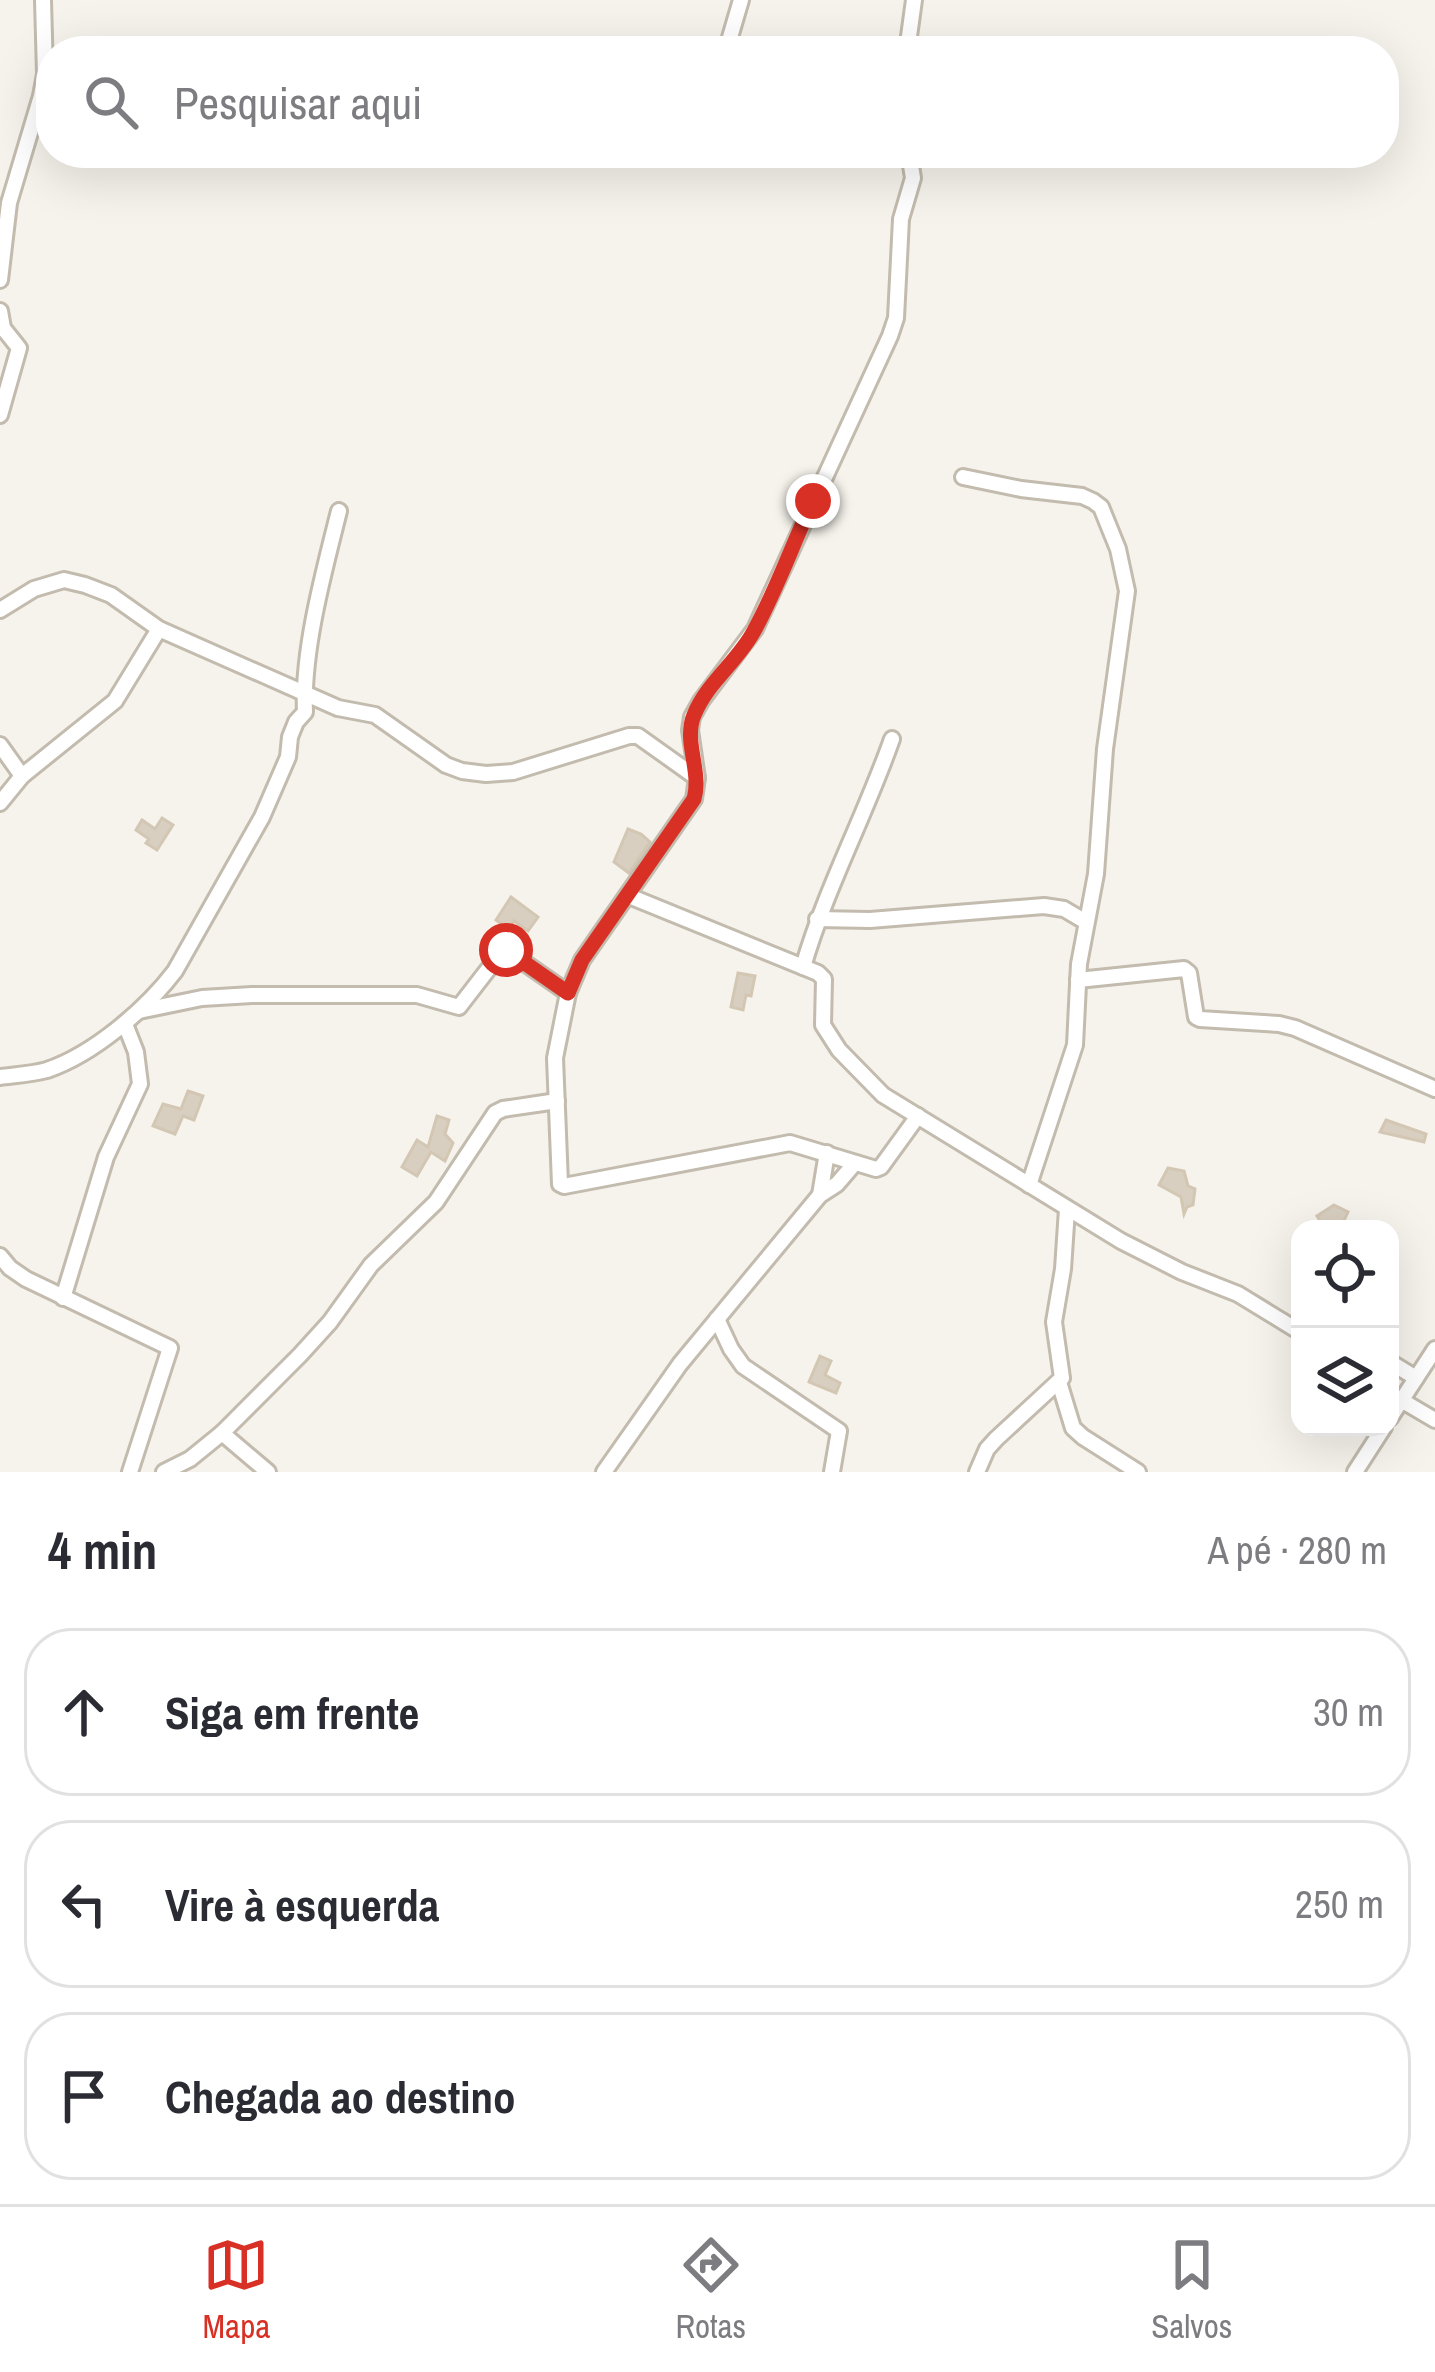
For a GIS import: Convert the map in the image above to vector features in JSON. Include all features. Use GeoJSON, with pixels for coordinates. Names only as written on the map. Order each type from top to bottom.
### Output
{"type":"FeatureCollection","features":[{"type":"Feature","properties":{"kind":"street"},"geometry":{"type":"LineString","coordinates":[[43,0],[44,36]]}},
{"type":"Feature","properties":{"kind":"street"},"geometry":{"type":"LineString","coordinates":[[730,36],[741,0]]}},
{"type":"Feature","properties":{"kind":"street"},"geometry":{"type":"LineString","coordinates":[[909,36],[914,0]]}},
{"type":"Feature","properties":{"kind":"street"},"geometry":{"type":"LineString","coordinates":[[0,280],[3,216],[36,112]]}},
{"type":"Feature","properties":{"kind":"street"},"geometry":{"type":"LineString","coordinates":[[911,168],[901,219],[896,318],[890,336],[755,629],[692,717],[694,799],[582,960],[568,993],[555,1058],[562,1186],[790,1143],[876,1169],[918,1116]]}},
{"type":"Feature","properties":{"kind":"street"},"geometry":{"type":"LineString","coordinates":[[0,310],[3,328],[19,348],[0,415]]}},
{"type":"Feature","properties":{"kind":"street"},"geometry":{"type":"LineString","coordinates":[[963,477],[1082,496],[1101,507],[1118,549],[1127,604],[1109,718],[1096,874],[1078,980],[1075,1045],[1029,1185]]}},
{"type":"Feature","properties":{"kind":"street"},"geometry":{"type":"LineString","coordinates":[[305,712],[321,583],[339,511]]}},
{"type":"Feature","properties":{"kind":"street"},"geometry":{"type":"LineString","coordinates":[[0,610],[34,589],[64,580],[111,596],[160,629],[338,708]]}},
{"type":"Feature","properties":{"kind":"street"},"geometry":{"type":"LineString","coordinates":[[0,803],[22,776],[115,701],[160,629]]}},
{"type":"Feature","properties":{"kind":"street"},"geometry":{"type":"LineString","coordinates":[[0,1077],[62,1064],[125,1024],[160,990],[262,817],[288,757],[296,722],[318,706],[375,716],[462,771],[513,772],[638,736],[697,778]]}},
{"type":"Feature","properties":{"kind":"street"},"geometry":{"type":"LineString","coordinates":[[803,967],[817,920],[892,739]]}},
{"type":"Feature","properties":{"kind":"street"},"geometry":{"type":"LineString","coordinates":[[0,745],[22,776]]}},
{"type":"Feature","properties":{"kind":"street"},"geometry":{"type":"LineString","coordinates":[[629,896],[824,979],[822,1017],[839,1050],[867,1082],[1067,1209],[1159,1262],[1249,1300],[1294,1328]]}},
{"type":"Feature","properties":{"kind":"street"},"geometry":{"type":"LineString","coordinates":[[817,920],[1044,907],[1064,909],[1086,922]]}},
{"type":"Feature","properties":{"kind":"street"},"geometry":{"type":"LineString","coordinates":[[139,1011],[202,998],[252,995],[417,995],[459,1007],[502,950],[568,993]]}},
{"type":"Feature","properties":{"kind":"street"},"geometry":{"type":"LineString","coordinates":[[1078,980],[1184,969],[1200,1019],[1295,1028],[1435,1089]]}},
{"type":"Feature","properties":{"kind":"street"},"geometry":{"type":"LineString","coordinates":[[63,1298],[106,1157],[140,1084],[136,1052],[125,1024]]}},
{"type":"Feature","properties":{"kind":"street"},"geometry":{"type":"LineString","coordinates":[[164,1472],[190,1459],[222,1433],[300,1355],[371,1265],[436,1202],[495,1113],[557,1101]]}},
{"type":"Feature","properties":{"kind":"street"},"geometry":{"type":"LineString","coordinates":[[820,1195],[827,1153]]}},
{"type":"Feature","properties":{"kind":"street"},"geometry":{"type":"LineString","coordinates":[[604,1472],[668,1379],[820,1195],[855,1163]]}},
{"type":"Feature","properties":{"kind":"street"},"geometry":{"type":"LineString","coordinates":[[977,1472],[996,1439],[1059,1382],[1063,1373],[1054,1322],[1064,1268],[1067,1209]]}},
{"type":"Feature","properties":{"kind":"street"},"geometry":{"type":"LineString","coordinates":[[0,1256],[10,1268],[63,1298],[170,1348],[130,1472]]}},
{"type":"Feature","properties":{"kind":"street"},"geometry":{"type":"LineString","coordinates":[[717,1319],[731,1349],[754,1376],[836,1427],[839,1438],[832,1472]]}},
{"type":"Feature","properties":{"kind":"street"},"geometry":{"type":"LineString","coordinates":[[1399,1403],[1435,1349]]}},
{"type":"Feature","properties":{"kind":"street"},"geometry":{"type":"LineString","coordinates":[[1399,1368],[1416,1378]]}},
{"type":"Feature","properties":{"kind":"street"},"geometry":{"type":"LineString","coordinates":[[1059,1382],[1073,1428],[1138,1472]]}},
{"type":"Feature","properties":{"kind":"street"},"geometry":{"type":"LineString","coordinates":[[1401,1400],[1435,1420]]}},
{"type":"Feature","properties":{"kind":"street"},"geometry":{"type":"LineString","coordinates":[[222,1433],[268,1472]]}},
{"type":"Feature","properties":{"kind":"street"},"geometry":{"type":"LineString","coordinates":[[1355,1472],[1378,1436]]}},
{"type":"Feature","properties":{"kind":"building"},"geometry":{"type":"Polygon","coordinates":[[[162,818],[173,825],[157,850],[136,830],[142,820],[155,829],[162,818]]]}},
{"type":"Feature","properties":{"kind":"building"},"geometry":{"type":"Polygon","coordinates":[[[628,829],[650,842],[629,873],[614,862],[628,829]]]}},
{"type":"Feature","properties":{"kind":"building"},"geometry":{"type":"Polygon","coordinates":[[[511,897],[538,917],[528,931],[514,921],[509,929],[496,920],[511,897]]]}},
{"type":"Feature","properties":{"kind":"building"},"geometry":{"type":"Polygon","coordinates":[[[738,973],[755,976],[743,1010],[731,1007],[738,973]]]}},
{"type":"Feature","properties":{"kind":"building"},"geometry":{"type":"Polygon","coordinates":[[[188,1091],[203,1096],[194,1120],[183,1116],[175,1134],[153,1126],[163,1104],[181,1109],[188,1091]]]}},
{"type":"Feature","properties":{"kind":"building"},"geometry":{"type":"Polygon","coordinates":[[[437,1116],[449,1120],[445,1134],[453,1143],[445,1161],[431,1152],[417,1176],[402,1167],[417,1140],[428,1147],[437,1116]]]}},
{"type":"Feature","properties":{"kind":"building"},"geometry":{"type":"Polygon","coordinates":[[[1386,1120],[1426,1134],[1424,1142],[1380,1132],[1386,1120]]]}},
{"type":"Feature","properties":{"kind":"building"},"geometry":{"type":"Polygon","coordinates":[[[1168,1168],[1184,1171],[1188,1186],[1195,1189],[1193,1205],[1184,1214],[1181,1197],[1159,1185],[1168,1168]]]}},
{"type":"Feature","properties":{"kind":"building"},"geometry":{"type":"Polygon","coordinates":[[[1334,1205],[1348,1212],[1344,1220],[1317,1216],[1334,1205]]]}},
{"type":"Feature","properties":{"kind":"building"},"geometry":{"type":"Polygon","coordinates":[[[820,1356],[831,1361],[825,1375],[840,1383],[836,1393],[809,1382],[820,1356]]]}},
{"type":"Feature","properties":{"kind":"route"},"geometry":{"type":"LineString","coordinates":[[506,950],[568,993],[582,960],[694,799],[692,717],[755,629],[813,501]]}}]}
